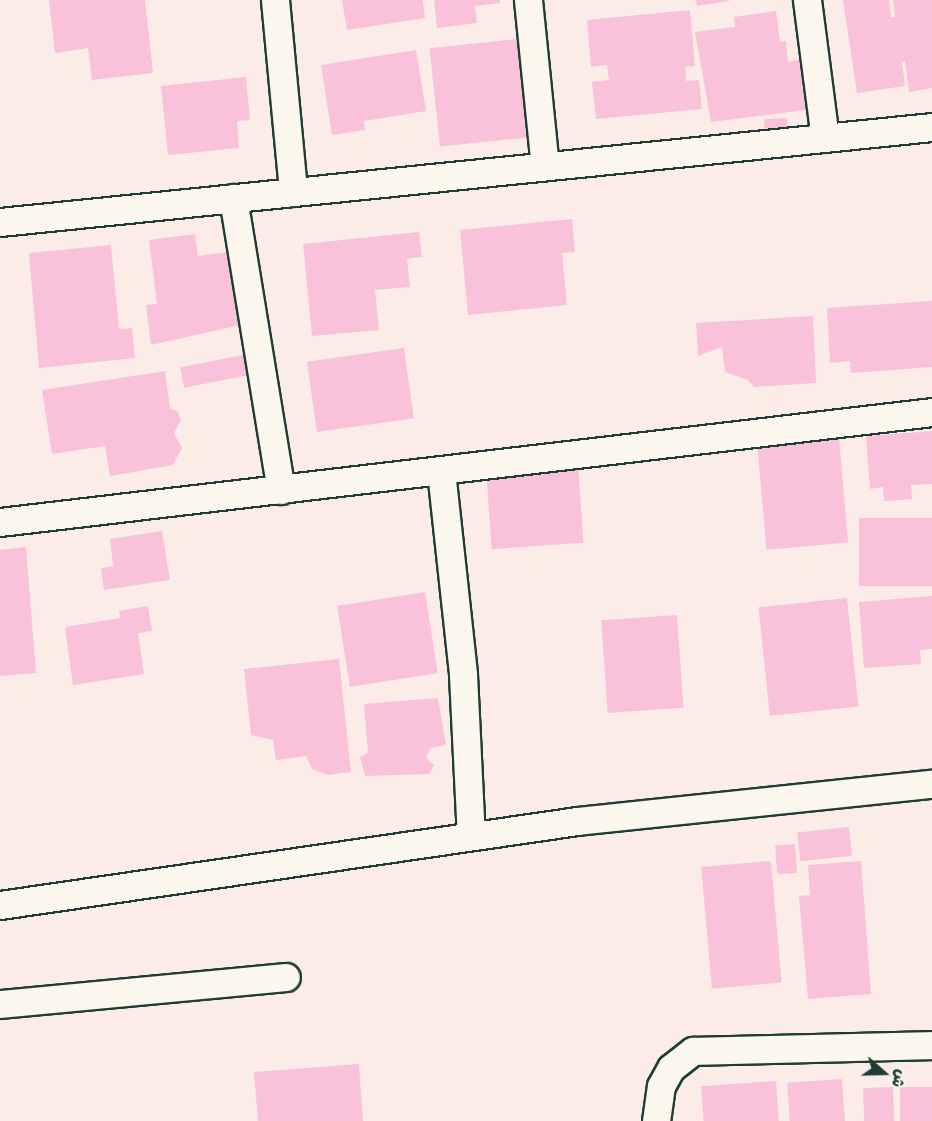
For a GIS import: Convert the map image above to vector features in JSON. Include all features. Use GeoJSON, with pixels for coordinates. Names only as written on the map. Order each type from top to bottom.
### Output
{"type":"FeatureCollection","features":[{"type":"Feature","properties":{"kind":"street"},"geometry":{"type":"LineString","coordinates":[[275,0],[293,192]]}},
{"type":"Feature","properties":{"kind":"street"},"geometry":{"type":"LineString","coordinates":[[528,0],[545,166]]}},
{"type":"Feature","properties":{"kind":"street"},"geometry":{"type":"LineString","coordinates":[[807,0],[825,138]]}},
{"type":"Feature","properties":{"kind":"street"},"geometry":{"type":"LineString","coordinates":[[0,222],[932,127]]}},
{"type":"Feature","properties":{"kind":"street"},"geometry":{"type":"LineString","coordinates":[[233,198],[281,490]]}},
{"type":"Feature","properties":{"kind":"street"},"geometry":{"type":"LineString","coordinates":[[0,522],[932,412]]}},
{"type":"Feature","properties":{"kind":"street"},"geometry":{"type":"LineString","coordinates":[[441,471],[463,675],[471,836]]}},
{"type":"Feature","properties":{"kind":"street"},"geometry":{"type":"LineString","coordinates":[[0,905],[471,836],[932,784]]}},
{"type":"Feature","properties":{"kind":"street"},"geometry":{"type":"LineString","coordinates":[[0,1004],[286,977]]}},
{"type":"Feature","properties":{"kind":"street"},"geometry":{"type":"LineString","coordinates":[[657,1121],[661,1086],[671,1068],[693,1051],[932,1045]]}},
{"type":"Feature","properties":{"kind":"building"},"geometry":{"type":"Polygon","coordinates":[[[49,0],[145,0],[153,73],[92,80],[88,48],[55,53],[49,0]]]}},
{"type":"Feature","properties":{"kind":"building"},"geometry":{"type":"Polygon","coordinates":[[[342,0],[423,0],[425,18],[347,30],[342,0]]]}},
{"type":"Feature","properties":{"kind":"building"},"geometry":{"type":"Polygon","coordinates":[[[434,0],[500,0],[500,3],[475,6],[477,23],[437,28],[434,0]]]}},
{"type":"Feature","properties":{"kind":"building"},"geometry":{"type":"Polygon","coordinates":[[[696,0],[729,0],[729,1],[697,6],[696,0]]]}},
{"type":"Feature","properties":{"kind":"building"},"geometry":{"type":"Polygon","coordinates":[[[843,0],[889,0],[891,17],[895,17],[893,0],[932,0],[932,88],[909,92],[905,61],[902,62],[905,86],[857,93],[843,0]]]}},
{"type":"Feature","properties":{"kind":"building"},"geometry":{"type":"Polygon","coordinates":[[[690,10],[695,66],[685,67],[686,81],[699,80],[702,109],[596,119],[592,82],[609,80],[607,65],[591,67],[587,20],[690,10]]]}},
{"type":"Feature","properties":{"kind":"building"},"geometry":{"type":"Polygon","coordinates":[[[776,11],[780,42],[786,41],[788,62],[799,60],[806,110],[711,122],[695,32],[735,27],[734,17],[776,11]]]}},
{"type":"Feature","properties":{"kind":"building"},"geometry":{"type":"Polygon","coordinates":[[[526,38],[536,136],[440,147],[430,48],[526,38]]]}},
{"type":"Feature","properties":{"kind":"building"},"geometry":{"type":"Polygon","coordinates":[[[416,50],[426,111],[364,121],[365,130],[332,135],[321,65],[416,50]]]}},
{"type":"Feature","properties":{"kind":"building"},"geometry":{"type":"Polygon","coordinates":[[[246,77],[250,120],[237,121],[239,148],[168,155],[161,86],[246,77]]]}},
{"type":"Feature","properties":{"kind":"building"},"geometry":{"type":"Polygon","coordinates":[[[787,118],[788,135],[765,136],[764,119],[787,118]]]}},
{"type":"Feature","properties":{"kind":"building"},"geometry":{"type":"Polygon","coordinates":[[[572,219],[575,252],[562,253],[567,305],[468,315],[460,230],[572,219]]]}},
{"type":"Feature","properties":{"kind":"building"},"geometry":{"type":"Polygon","coordinates":[[[419,232],[422,257],[407,259],[410,287],[375,290],[379,330],[312,336],[303,244],[419,232]]]}},
{"type":"Feature","properties":{"kind":"building"},"geometry":{"type":"Polygon","coordinates":[[[195,234],[198,256],[236,251],[245,324],[151,345],[146,305],[157,304],[149,240],[195,234]]]}},
{"type":"Feature","properties":{"kind":"building"},"geometry":{"type":"Polygon","coordinates":[[[111,245],[119,329],[132,328],[135,358],[39,368],[29,253],[111,245]]]}},
{"type":"Feature","properties":{"kind":"building"},"geometry":{"type":"Polygon","coordinates":[[[932,301],[932,367],[851,373],[850,361],[830,363],[827,308],[932,301]]]}},
{"type":"Feature","properties":{"kind":"building"},"geometry":{"type":"Polygon","coordinates":[[[813,316],[816,383],[754,387],[748,380],[725,372],[722,347],[698,356],[696,323],[813,316]]]}},
{"type":"Feature","properties":{"kind":"building"},"geometry":{"type":"Polygon","coordinates":[[[404,348],[414,418],[317,432],[307,362],[404,348]]]}},
{"type":"Feature","properties":{"kind":"building"},"geometry":{"type":"Polygon","coordinates":[[[243,355],[247,376],[184,388],[180,367],[243,355]]]}},
{"type":"Feature","properties":{"kind":"building"},"geometry":{"type":"Polygon","coordinates":[[[165,371],[170,408],[178,412],[181,420],[174,433],[182,448],[173,465],[110,476],[105,446],[52,454],[42,390],[165,371]]]}},
{"type":"Feature","properties":{"kind":"building"},"geometry":{"type":"Polygon","coordinates":[[[932,431],[932,484],[911,485],[912,499],[884,501],[883,487],[870,489],[866,436],[932,431]]]}},
{"type":"Feature","properties":{"kind":"building"},"geometry":{"type":"Polygon","coordinates":[[[839,438],[848,543],[766,550],[757,445],[839,438]]]}},
{"type":"Feature","properties":{"kind":"building"},"geometry":{"type":"Polygon","coordinates":[[[578,464],[584,543],[492,549],[486,470],[578,464]]]}},
{"type":"Feature","properties":{"kind":"building"},"geometry":{"type":"Polygon","coordinates":[[[859,518],[932,518],[932,586],[859,586],[859,518]]]}},
{"type":"Feature","properties":{"kind":"building"},"geometry":{"type":"Polygon","coordinates":[[[162,531],[170,580],[104,590],[101,568],[113,566],[110,539],[162,531]]]}},
{"type":"Feature","properties":{"kind":"building"},"geometry":{"type":"Polygon","coordinates":[[[26,547],[36,673],[0,676],[0,550],[26,547]]]}},
{"type":"Feature","properties":{"kind":"building"},"geometry":{"type":"Polygon","coordinates":[[[425,592],[438,673],[350,687],[337,606],[425,592]]]}},
{"type":"Feature","properties":{"kind":"building"},"geometry":{"type":"Polygon","coordinates":[[[932,596],[932,649],[920,650],[921,664],[864,668],[859,602],[932,596]]]}},
{"type":"Feature","properties":{"kind":"building"},"geometry":{"type":"Polygon","coordinates":[[[847,598],[858,706],[770,716],[758,607],[847,598]]]}},
{"type":"Feature","properties":{"kind":"building"},"geometry":{"type":"Polygon","coordinates":[[[148,606],[152,631],[138,633],[144,674],[73,685],[65,627],[120,618],[119,611],[148,606]]]}},
{"type":"Feature","properties":{"kind":"building"},"geometry":{"type":"Polygon","coordinates":[[[677,615],[683,708],[608,713],[601,620],[677,615]]]}},
{"type":"Feature","properties":{"kind":"building"},"geometry":{"type":"Polygon","coordinates":[[[339,659],[351,772],[328,775],[312,769],[306,756],[276,760],[273,740],[251,735],[244,669],[339,659]]]}},
{"type":"Feature","properties":{"kind":"building"},"geometry":{"type":"Polygon","coordinates":[[[438,698],[446,745],[430,748],[426,758],[434,765],[429,774],[365,776],[360,757],[368,753],[364,704],[438,698]]]}},
{"type":"Feature","properties":{"kind":"building"},"geometry":{"type":"Polygon","coordinates":[[[849,827],[852,856],[800,861],[797,832],[849,827]]]}},
{"type":"Feature","properties":{"kind":"building"},"geometry":{"type":"Polygon","coordinates":[[[795,844],[797,873],[777,874],[775,845],[795,844]]]}},
{"type":"Feature","properties":{"kind":"building"},"geometry":{"type":"Polygon","coordinates":[[[771,861],[782,983],[712,989],[701,867],[771,861]]]}},
{"type":"Feature","properties":{"kind":"building"},"geometry":{"type":"Polygon","coordinates":[[[861,861],[871,994],[808,999],[799,896],[810,895],[808,865],[861,861]]]}},
{"type":"Feature","properties":{"kind":"building"},"geometry":{"type":"Polygon","coordinates":[[[359,1064],[363,1121],[258,1121],[254,1072],[359,1064]]]}},
{"type":"Feature","properties":{"kind":"building"},"geometry":{"type":"Polygon","coordinates":[[[842,1079],[845,1121],[790,1121],[787,1083],[842,1079]]]}},
{"type":"Feature","properties":{"kind":"building"},"geometry":{"type":"Polygon","coordinates":[[[776,1081],[779,1121],[704,1121],[701,1086],[776,1081]]]}},
{"type":"Feature","properties":{"kind":"building"},"geometry":{"type":"Polygon","coordinates":[[[893,1087],[894,1121],[864,1121],[863,1088],[893,1087]]]}},
{"type":"Feature","properties":{"kind":"building"},"geometry":{"type":"Polygon","coordinates":[[[900,1087],[932,1087],[932,1121],[900,1121],[900,1087]]]}}]}
